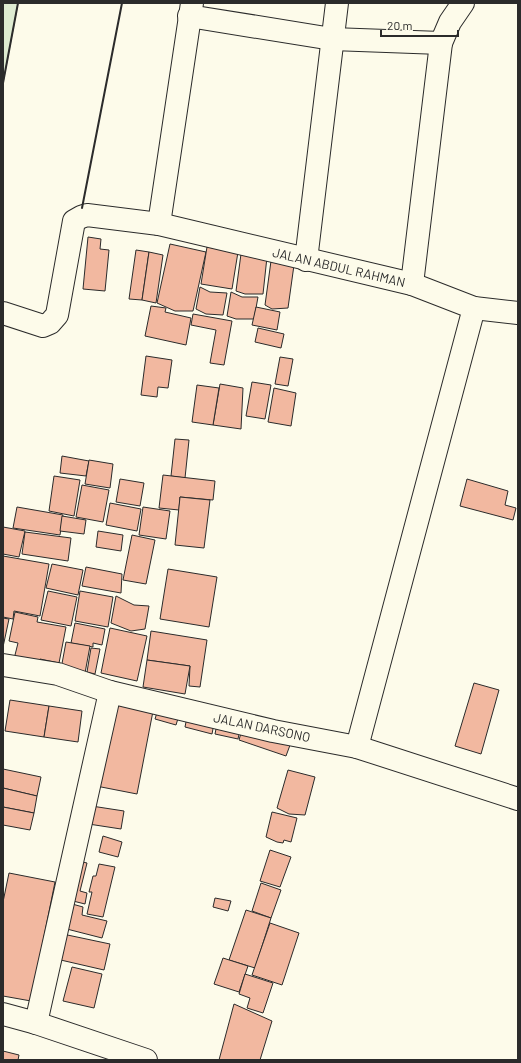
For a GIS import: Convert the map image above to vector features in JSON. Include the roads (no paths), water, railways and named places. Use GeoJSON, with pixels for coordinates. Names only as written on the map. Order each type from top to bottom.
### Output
{"type":"FeatureCollection","features":[{"type":"Feature","properties":{"kind":"street"},"geometry":{"type":"LineString","coordinates":[[306,260],[337,3]]}},
{"type":"Feature","properties":{"kind":"street"},"geometry":{"type":"LineString","coordinates":[[412,284],[441,43],[450,22],[463,3]]}},
{"type":"Feature","properties":{"kind":"street"},"geometry":{"type":"LineString","coordinates":[[159,224],[190,10],[332,39],[441,43]]}},
{"type":"Feature","properties":{"kind":"street","name":"JALAN ABDUL RAHMAN"},"geometry":{"type":"LineString","coordinates":[[3,313],[43,326],[50,323],[57,315],[74,221],[87,215],[159,224],[412,284],[474,308],[518,313]]}},
{"type":"Feature","properties":{"kind":"street"},"geometry":{"type":"LineString","coordinates":[[357,747],[474,308]]}},
{"type":"Feature","properties":{"kind":"street","name":"JALAN DARSONO"},"geometry":{"type":"LineString","coordinates":[[3,665],[58,674],[110,692],[273,732],[357,747],[518,799]]}},
{"type":"Feature","properties":{"kind":"street"},"geometry":{"type":"LineString","coordinates":[[36,1024],[110,692]]}},
{"type":"Feature","properties":{"kind":"street"},"geometry":{"type":"LineString","coordinates":[[3,1014],[146,1060]]}}]}
